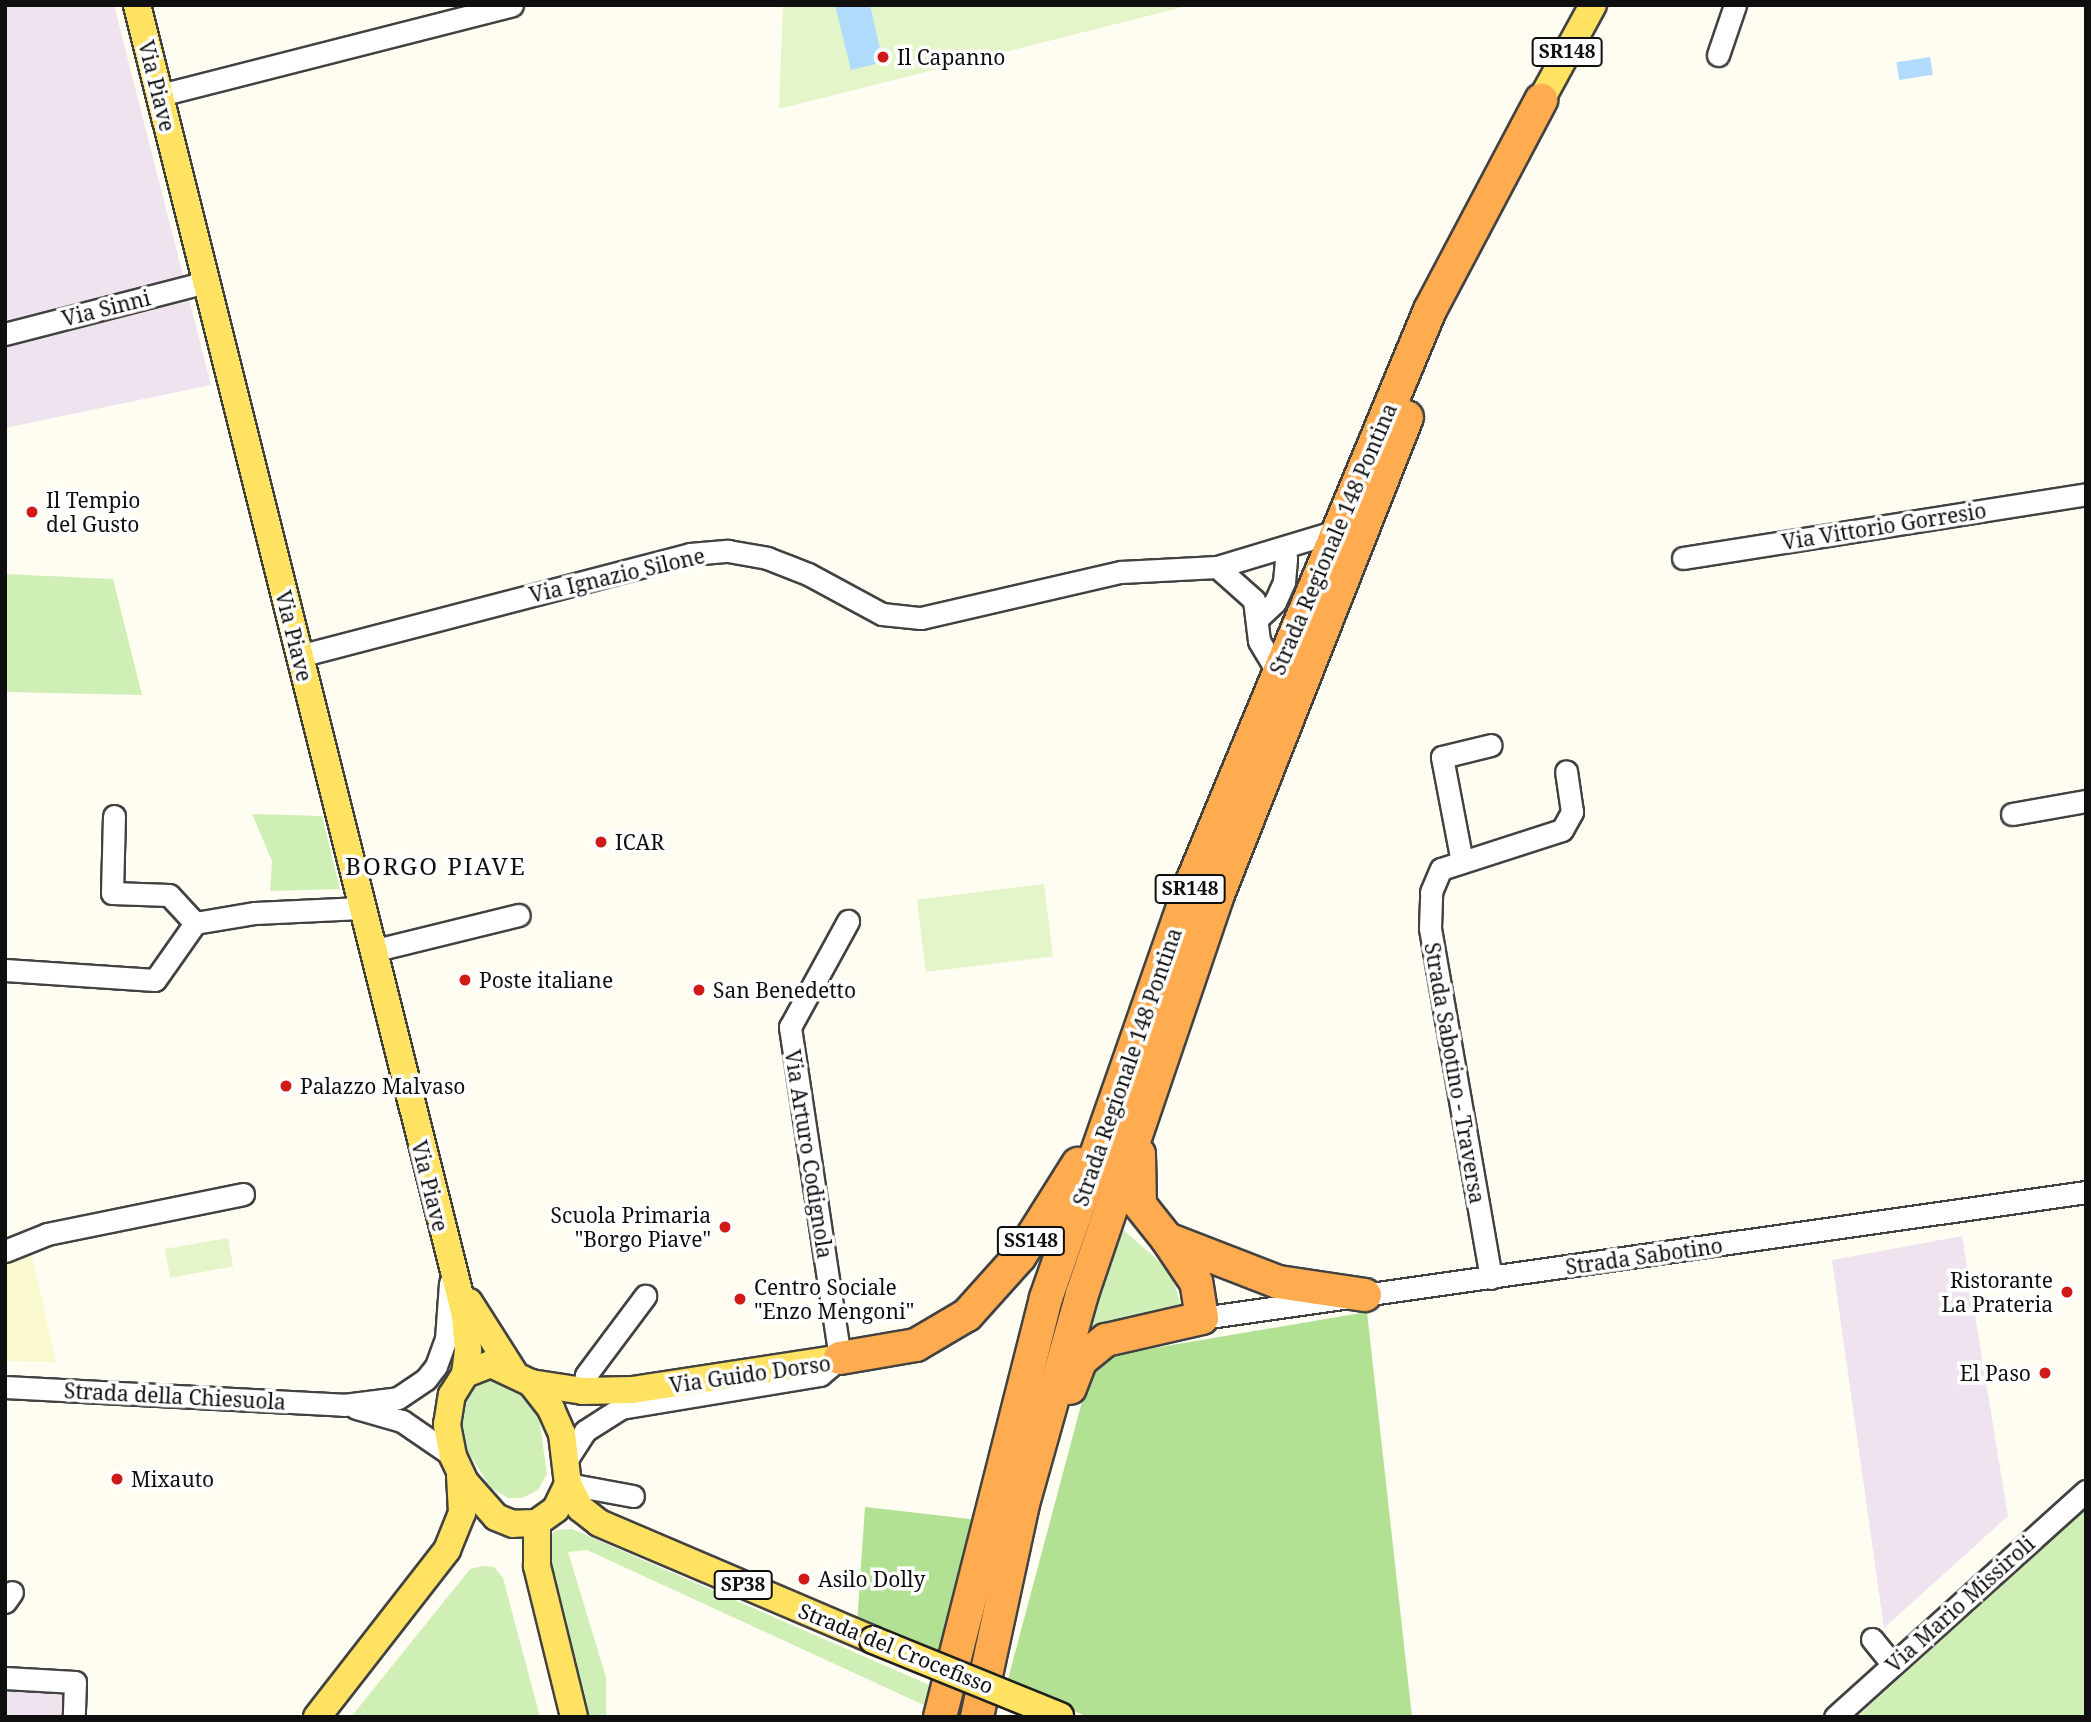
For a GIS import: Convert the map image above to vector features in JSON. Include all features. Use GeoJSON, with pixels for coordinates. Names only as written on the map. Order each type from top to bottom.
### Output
{"type":"FeatureCollection","features":[{"type":"Feature","properties":{"kind":"highway","name":"Strada Regionale 148 Pontina"},"geometry":{"type":"LineString","coordinates":[[940,1717],[1046,1298],[1139,1032],[1277,671],[1334,532],[1430,310],[1541,100]]}},
{"type":"Feature","properties":{"kind":"highway","name":"Strada Regionale 148 Pontina"},"geometry":{"type":"LineString","coordinates":[[977,1717],[1023,1504],[1082,1294],[1217,897],[1353,552],[1541,100]]}},
{"type":"Feature","properties":{"kind":"highway","name":"SS148"},"geometry":{"type":"LineString","coordinates":[[840,1358],[927,1340],[967,1315],[993,1289],[1026,1248],[1078,1164],[1139,1032]]}},
{"type":"Feature","properties":{"kind":"highway"},"geometry":{"type":"LineString","coordinates":[[1147,1100],[1137,1191],[1149,1220],[1167,1239],[1196,1282],[1214,1316]]}},
{"type":"Feature","properties":{"kind":"highway"},"geometry":{"type":"LineString","coordinates":[[1167,1239],[1279,1283],[1365,1296]]}},
{"type":"Feature","properties":{"kind":"highway"},"geometry":{"type":"LineString","coordinates":[[1214,1316],[1219,1292],[1236,1275],[1250,1273]]}},
{"type":"Feature","properties":{"kind":"highway"},"geometry":{"type":"LineString","coordinates":[[1023,1504],[1051,1445],[1075,1370],[1087,1354],[1117,1334],[1214,1316]]}},
{"type":"Feature","properties":{"kind":"main road","name":"Via Piave"},"geometry":{"type":"LineString","coordinates":[[137,5],[467,1333],[461,1379]]}},
{"type":"Feature","properties":{"kind":"main road","name":"Strada Regionale 148 Pontina"},"geometry":{"type":"LineString","coordinates":[[1541,100],[1593,5]]}},
{"type":"Feature","properties":{"kind":"main road","name":"Via Piave"},"geometry":{"type":"LineString","coordinates":[[450,1267],[488,1336],[522,1377]]}},
{"type":"Feature","properties":{"kind":"main road","name":"Via Guido Dorso"},"geometry":{"type":"LineString","coordinates":[[522,1377],[583,1391],[647,1388],[840,1358]]}},
{"type":"Feature","properties":{"kind":"main road"},"geometry":{"type":"LineString","coordinates":[[317,1717],[447,1550],[462,1513],[457,1465],[447,1420],[461,1379],[485,1363],[522,1377],[555,1417],[567,1471],[534,1544],[574,1717]]}},
{"type":"Feature","properties":{"kind":"main road"},"geometry":{"type":"LineString","coordinates":[[457,1465],[501,1519],[541,1582]]}},
{"type":"Feature","properties":{"kind":"main road","name":"Strada del Crocefisso"},"geometry":{"type":"LineString","coordinates":[[567,1471],[580,1508],[614,1530],[1061,1716]]}},
{"type":"Feature","properties":{"kind":"main road"},"geometry":{"type":"LineString","coordinates":[[447,1550],[501,1519],[543,1519]]}},
{"type":"Feature","properties":{"kind":"main road","name":"Strada del Crocefisso"},"geometry":{"type":"LineString","coordinates":[[543,1519],[614,1530]]}},
{"type":"Feature","properties":{"kind":"street"},"geometry":{"type":"LineString","coordinates":[[160,95],[512,5]]}},
{"type":"Feature","properties":{"kind":"street"},"geometry":{"type":"LineString","coordinates":[[1718,55],[1735,5]]}},
{"type":"Feature","properties":{"kind":"street","name":"Via Sinni"},"geometry":{"type":"LineString","coordinates":[[5,334],[206,282]]}},
{"type":"Feature","properties":{"kind":"street","name":"Via Vittorio Gorresio"},"geometry":{"type":"LineString","coordinates":[[1683,558],[2086,494]]}},
{"type":"Feature","properties":{"kind":"street","name":"Via Ignazio Silone"},"geometry":{"type":"LineString","coordinates":[[299,656],[690,554],[728,551],[776,560],[863,605],[905,618],[929,617],[1121,572],[1217,567],[1334,532]]}},
{"type":"Feature","properties":{"kind":"street"},"geometry":{"type":"LineString","coordinates":[[1258,618],[1275,602],[1284,582],[1286,558],[1282,549]]}},
{"type":"Feature","properties":{"kind":"street"},"geometry":{"type":"LineString","coordinates":[[1217,567],[1254,600],[1259,641],[1277,671]]}},
{"type":"Feature","properties":{"kind":"street"},"geometry":{"type":"LineString","coordinates":[[1491,745],[1442,757],[1462,862],[1562,830],[1572,812],[1566,771]]}},
{"type":"Feature","properties":{"kind":"street"},"geometry":{"type":"LineString","coordinates":[[2012,814],[2086,801]]}},
{"type":"Feature","properties":{"kind":"street"},"geometry":{"type":"LineString","coordinates":[[114,816],[112,892],[169,895],[195,923]]}},
{"type":"Feature","properties":{"kind":"street","name":"Strada Sabotino - Traversa"},"geometry":{"type":"LineString","coordinates":[[1462,862],[1441,869],[1431,892],[1430,928],[1490,1278]]}},
{"type":"Feature","properties":{"kind":"street"},"geometry":{"type":"LineString","coordinates":[[5,970],[155,981],[195,923],[255,913],[361,908]]}},
{"type":"Feature","properties":{"kind":"street"},"geometry":{"type":"LineString","coordinates":[[372,951],[519,915]]}},
{"type":"Feature","properties":{"kind":"street","name":"Via Arturo Codignola"},"geometry":{"type":"LineString","coordinates":[[840,1358],[790,1027],[848,921]]}},
{"type":"Feature","properties":{"kind":"street","name":"Strada Sabotino"},"geometry":{"type":"LineString","coordinates":[[1214,1316],[2086,1192]]}},
{"type":"Feature","properties":{"kind":"street"},"geometry":{"type":"LineString","coordinates":[[5,1251],[47,1234],[243,1194]]}},
{"type":"Feature","properties":{"kind":"street","name":"Strada della Chiesuola"},"geometry":{"type":"LineString","coordinates":[[398,1398],[426,1380],[441,1356],[448,1326],[450,1267]]}},
{"type":"Feature","properties":{"kind":"street"},"geometry":{"type":"LineString","coordinates":[[583,1391],[586,1375],[645,1296]]}},
{"type":"Feature","properties":{"kind":"street","name":"Via Guido Dorso"},"geometry":{"type":"LineString","coordinates":[[567,1471],[585,1431],[621,1408],[820,1374],[840,1358]]}},
{"type":"Feature","properties":{"kind":"street","name":"Strada della Chiesuola"},"geometry":{"type":"LineString","coordinates":[[5,1387],[344,1405],[398,1398],[461,1379]]}},
{"type":"Feature","properties":{"kind":"street","name":"Strada della Chiesuola"},"geometry":{"type":"LineString","coordinates":[[344,1405],[402,1421],[457,1465]]}},
{"type":"Feature","properties":{"kind":"street"},"geometry":{"type":"LineString","coordinates":[[567,1471],[633,1496]]}},
{"type":"Feature","properties":{"kind":"street","name":"Via Mario Missiroli"},"geometry":{"type":"LineString","coordinates":[[1835,1717],[2086,1491]]}},
{"type":"Feature","properties":{"kind":"street"},"geometry":{"type":"LineString","coordinates":[[1872,1639],[1893,1665]]}},
{"type":"Feature","properties":{"kind":"street"},"geometry":{"type":"LineString","coordinates":[[5,1678],[75,1682],[74,1717]]}},
{"type":"Feature","properties":{"kind":"shaded area"},"geometry":{"type":"Polygon","coordinates":[[[5,5],[114,5],[211,385],[5,428],[5,5]]]}},
{"type":"Feature","properties":{"kind":"shaded area"},"geometry":{"type":"Polygon","coordinates":[[[1962,1236],[2008,1516],[1884,1628],[1832,1260],[1962,1236]]]}},
{"type":"Feature","properties":{"kind":"shaded area"},"geometry":{"type":"Polygon","coordinates":[[[5,1669],[84,1675],[81,1717],[5,1717],[5,1669]]]}},
{"type":"Feature","properties":{"kind":"green space","name":"Il Capanno"},"geometry":{"type":"Polygon","coordinates":[[[783,5],[1191,5],[779,109],[783,5]]]}},
{"type":"Feature","properties":{"kind":"green space"},"geometry":{"type":"Polygon","coordinates":[[[5,574],[113,579],[142,695],[5,692],[5,574]]]}},
{"type":"Feature","properties":{"kind":"green space"},"geometry":{"type":"Polygon","coordinates":[[[252,814],[322,816],[340,889],[270,891],[272,861],[252,814]]]}},
{"type":"Feature","properties":{"kind":"green space"},"geometry":{"type":"Polygon","coordinates":[[[1044,884],[1053,956],[926,972],[917,900],[1044,884]]]}},
{"type":"Feature","properties":{"kind":"green space"},"geometry":{"type":"Polygon","coordinates":[[[1119,1226],[1171,1272],[1184,1316],[1086,1333],[1119,1226]]]}},
{"type":"Feature","properties":{"kind":"green space"},"geometry":{"type":"Polygon","coordinates":[[[228,1238],[233,1267],[170,1278],[165,1249],[228,1238]]]}},
{"type":"Feature","properties":{"kind":"green space"},"geometry":{"type":"Polygon","coordinates":[[[31,1252],[56,1362],[5,1361],[5,1263],[31,1252]]]}},
{"type":"Feature","properties":{"kind":"green space"},"geometry":{"type":"Polygon","coordinates":[[[1367,1312],[1412,1717],[1088,1717],[1007,1683],[1092,1364],[1113,1355],[1367,1312]]]}},
{"type":"Feature","properties":{"kind":"green space"},"geometry":{"type":"Polygon","coordinates":[[[485,1375],[503,1375],[529,1399],[539,1417],[547,1474],[538,1490],[522,1498],[508,1498],[491,1488],[461,1441],[457,1412],[468,1384],[485,1375]]]}},
{"type":"Feature","properties":{"kind":"green space"},"geometry":{"type":"Polygon","coordinates":[[[865,1507],[979,1520],[947,1657],[857,1624],[865,1507]]]}},
{"type":"Feature","properties":{"kind":"green space"},"geometry":{"type":"Polygon","coordinates":[[[2086,1508],[2086,1717],[1857,1717],[2086,1508]]]}},
{"type":"Feature","properties":{"kind":"green space"},"geometry":{"type":"Polygon","coordinates":[[[572,1529],[934,1687],[928,1707],[587,1550],[568,1552],[606,1677],[606,1717],[584,1717],[545,1568],[545,1541],[556,1530],[572,1529]]]}},
{"type":"Feature","properties":{"kind":"green space"},"geometry":{"type":"Polygon","coordinates":[[[494,1567],[503,1578],[540,1717],[351,1717],[470,1569],[494,1567]]]}},
{"type":"Feature","properties":{"kind":"water"},"geometry":{"type":"Polygon","coordinates":[[[835,5],[870,5],[883,62],[851,70],[835,5]]]}},
{"type":"Feature","properties":{"kind":"water"},"geometry":{"type":"Polygon","coordinates":[[[1930,57],[1933,75],[1899,80],[1896,62],[1930,57]]]}},
{"type":"Feature","properties":{"kind":"place","name":"Il Capanno"},"geometry":{"type":"Point","coordinates":[883,57]}},
{"type":"Feature","properties":{"kind":"place","name":"Il Tempio del Gusto"},"geometry":{"type":"Point","coordinates":[32,512]}},
{"type":"Feature","properties":{"kind":"place","name":"ICAR"},"geometry":{"type":"Point","coordinates":[601,842]}},
{"type":"Feature","properties":{"kind":"place","name":"Poste italiane"},"geometry":{"type":"Point","coordinates":[465,980]}},
{"type":"Feature","properties":{"kind":"place","name":"San Benedetto"},"geometry":{"type":"Point","coordinates":[699,990]}},
{"type":"Feature","properties":{"kind":"place","name":"Palazzo Malvaso"},"geometry":{"type":"Point","coordinates":[286,1086]}},
{"type":"Feature","properties":{"kind":"place","name":"Scuola Primaria \"Borgo Piave\""},"geometry":{"type":"Point","coordinates":[725,1227]}},
{"type":"Feature","properties":{"kind":"place","name":"Ristorante La Prateria"},"geometry":{"type":"Point","coordinates":[2067,1292]}},
{"type":"Feature","properties":{"kind":"place","name":"Centro Sociale \"Enzo Mengoni\""},"geometry":{"type":"Point","coordinates":[740,1299]}},
{"type":"Feature","properties":{"kind":"place","name":"El Paso"},"geometry":{"type":"Point","coordinates":[2045,1373]}},
{"type":"Feature","properties":{"kind":"place","name":"Mixauto"},"geometry":{"type":"Point","coordinates":[117,1479]}},
{"type":"Feature","properties":{"kind":"place","name":"Asilo Dolly"},"geometry":{"type":"Point","coordinates":[804,1579]}},
{"type":"Feature","properties":{"kind":"district","name":"BORGO PIAVE"},"geometry":{"type":"Point","coordinates":[436,866]}}]}
